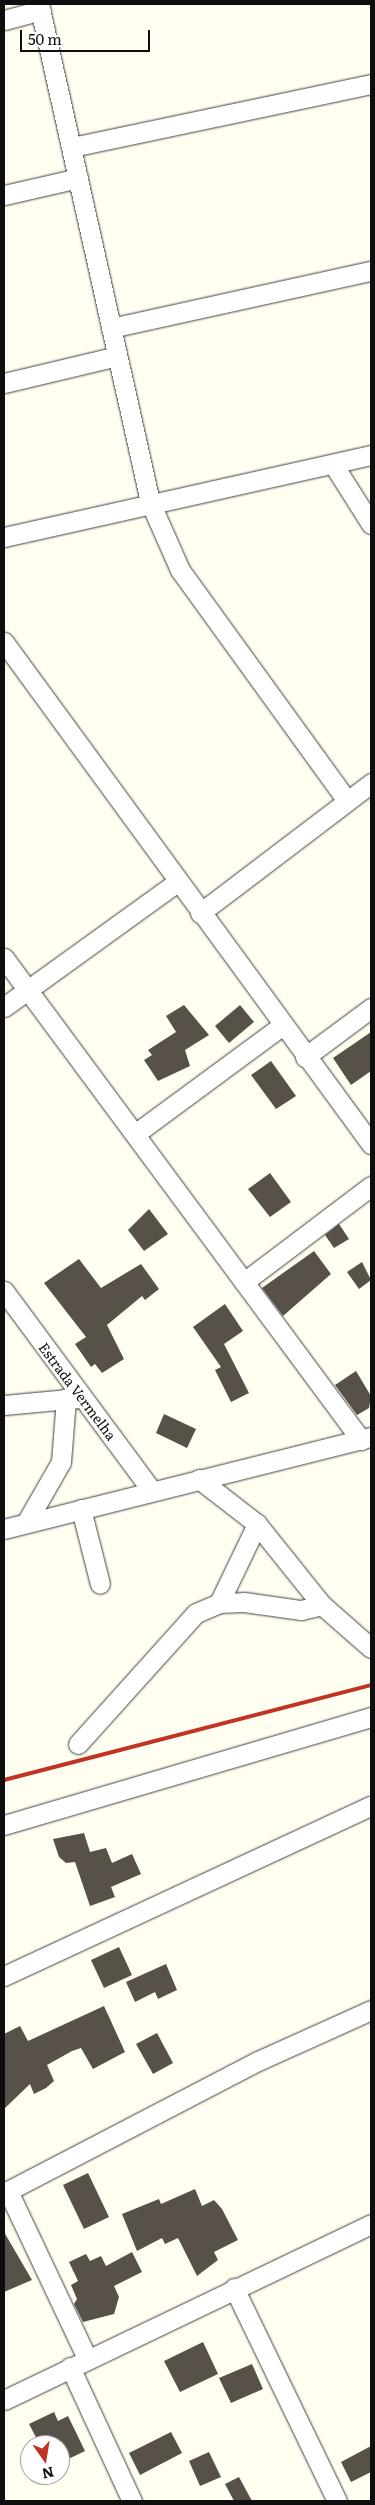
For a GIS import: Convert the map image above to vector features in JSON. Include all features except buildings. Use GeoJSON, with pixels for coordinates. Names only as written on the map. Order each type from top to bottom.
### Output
{"type":"FeatureCollection","features":[{"type":"Feature","properties":{"kind":"street"},"geometry":{"type":"LineString","coordinates":[[4,20],[40,7],[150,502],[180,570],[347,801]]}},
{"type":"Feature","properties":{"kind":"street"},"geometry":{"type":"LineString","coordinates":[[72,147],[371,84]]}},
{"type":"Feature","properties":{"kind":"street"},"geometry":{"type":"LineString","coordinates":[[4,196],[78,178]]}},
{"type":"Feature","properties":{"kind":"street"},"geometry":{"type":"LineString","coordinates":[[111,328],[371,271]]}},
{"type":"Feature","properties":{"kind":"street"},"geometry":{"type":"LineString","coordinates":[[4,383],[117,356]]}},
{"type":"Feature","properties":{"kind":"street"},"geometry":{"type":"LineString","coordinates":[[4,537],[150,502],[371,455]]}},
{"type":"Feature","properties":{"kind":"street"},"geometry":{"type":"LineString","coordinates":[[333,464],[371,524]]}},
{"type":"Feature","properties":{"kind":"street"},"geometry":{"type":"LineString","coordinates":[[4,642],[283,1025],[304,1057],[371,1144]]}},
{"type":"Feature","properties":{"kind":"street"},"geometry":{"type":"LineString","coordinates":[[200,913],[371,783]]}},
{"type":"Feature","properties":{"kind":"street"},"geometry":{"type":"LineString","coordinates":[[4,1007],[177,882]]}},
{"type":"Feature","properties":{"kind":"street"},"geometry":{"type":"LineString","coordinates":[[4,958],[244,1282],[366,1439],[4,1529]]}},
{"type":"Feature","properties":{"kind":"street"},"geometry":{"type":"LineString","coordinates":[[304,1057],[371,1008]]}},
{"type":"Feature","properties":{"kind":"street"},"geometry":{"type":"LineString","coordinates":[[135,1134],[283,1025]]}},
{"type":"Feature","properties":{"kind":"street"},"geometry":{"type":"LineString","coordinates":[[244,1282],[371,1186]]}},
{"type":"Feature","properties":{"kind":"street","name":"Estrada Vermelha"},"geometry":{"type":"LineString","coordinates":[[4,1291],[74,1398],[152,1491]]}},
{"type":"Feature","properties":{"kind":"street"},"geometry":{"type":"LineString","coordinates":[[4,1405],[74,1398],[61,1462],[26,1523]]}},
{"type":"Feature","properties":{"kind":"street"},"geometry":{"type":"LineString","coordinates":[[199,1479],[257,1524],[322,1605],[371,1648]]}},
{"type":"Feature","properties":{"kind":"street"},"geometry":{"type":"LineString","coordinates":[[81,1509],[100,1584]]}},
{"type":"Feature","properties":{"kind":"street"},"geometry":{"type":"LineString","coordinates":[[219,1604],[257,1524]]}},
{"type":"Feature","properties":{"kind":"street"},"geometry":{"type":"LineString","coordinates":[[78,1744],[196,1613],[219,1604],[244,1602],[301,1610],[322,1605]]}},
{"type":"Feature","properties":{"kind":"street"},"geometry":{"type":"LineString","coordinates":[[4,1825],[371,1717]]}},
{"type":"Feature","properties":{"kind":"street"},"geometry":{"type":"LineString","coordinates":[[4,1976],[371,1806]]}},
{"type":"Feature","properties":{"kind":"street"},"geometry":{"type":"LineString","coordinates":[[87,2358],[6,2192],[258,2061],[371,2010]]}},
{"type":"Feature","properties":{"kind":"street"},"geometry":{"type":"LineString","coordinates":[[4,2400],[87,2358],[371,2224]]}},
{"type":"Feature","properties":{"kind":"street"},"geometry":{"type":"LineString","coordinates":[[234,2288],[337,2501]]}},
{"type":"Feature","properties":{"kind":"street"},"geometry":{"type":"LineString","coordinates":[[70,2367],[132,2501]]}},
{"type":"Feature","properties":{"kind":"railway"},"geometry":{"type":"LineString","coordinates":[[4,1780],[371,1685]]}}]}
